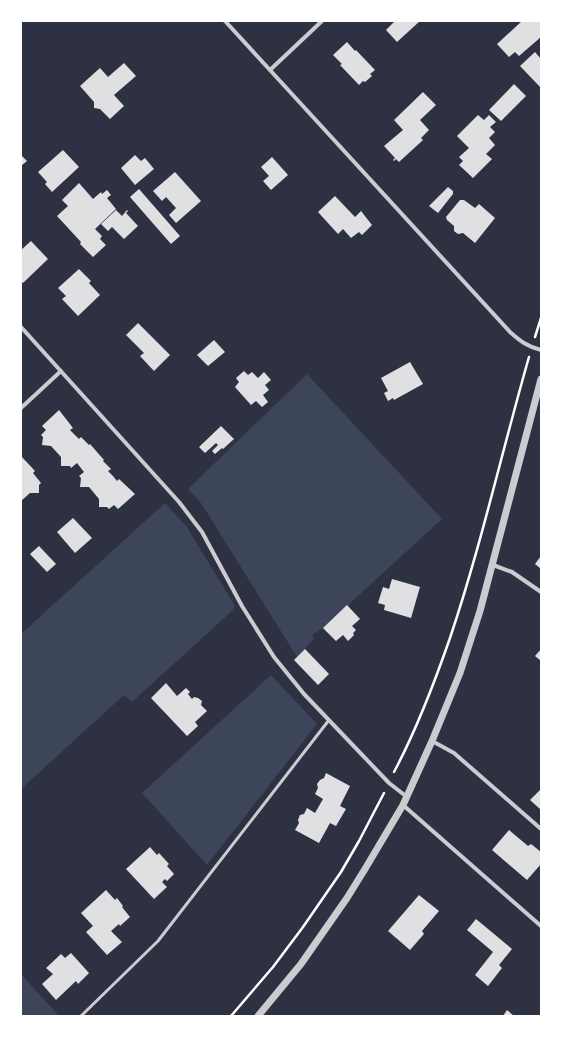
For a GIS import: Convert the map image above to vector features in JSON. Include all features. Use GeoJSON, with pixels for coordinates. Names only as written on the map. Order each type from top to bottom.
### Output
{"type":"FeatureCollection","features":[{"type":"Feature","properties":{"kind":"street"},"geometry":{"type":"LineString","coordinates":[[225,21],[510,332],[520,341],[532,348],[541,350]]}},
{"type":"Feature","properties":{"kind":"street"},"geometry":{"type":"LineString","coordinates":[[270,70],[322,21]]}},
{"type":"Feature","properties":{"kind":"street"},"geometry":{"type":"LineString","coordinates":[[21,327],[178,502],[202,532],[242,606],[274,657],[304,694],[406,798]]}},
{"type":"Feature","properties":{"kind":"street"},"geometry":{"type":"LineString","coordinates":[[21,408],[62,371]]}},
{"type":"Feature","properties":{"kind":"street"},"geometry":{"type":"LineString","coordinates":[[258,1016],[296,970],[325,930],[365,869],[403,805],[432,741],[469,648],[493,564],[541,379]]}},
{"type":"Feature","properties":{"kind":"street"},"geometry":{"type":"LineString","coordinates":[[493,564],[512,572],[541,592]]}},
{"type":"Feature","properties":{"kind":"street"},"geometry":{"type":"LineString","coordinates":[[432,741],[460,758],[541,829]]}},
{"type":"Feature","properties":{"kind":"street"},"geometry":{"type":"LineString","coordinates":[[403,805],[541,926]]}},
{"type":"Feature","properties":{"kind":"lane"},"geometry":{"type":"LineString","coordinates":[[81,1016],[158,941],[329,720]]}},
{"type":"Feature","properties":{"kind":"path"},"geometry":{"type":"LineString","coordinates":[[231,1016],[273,967],[341,872],[359,841],[403,756],[433,688],[467,586],[541,318]]}},
{"type":"Feature","properties":{"kind":"shaded area"},"geometry":{"type":"Polygon","coordinates":[[[307,374],[442,519],[323,628],[312,635],[314,639],[297,657],[201,503],[188,489],[307,374]]]}},
{"type":"Feature","properties":{"kind":"shaded area"},"geometry":{"type":"Polygon","coordinates":[[[165,503],[187,527],[235,606],[232,611],[132,702],[124,695],[21,789],[21,634],[165,503]]]}},
{"type":"Feature","properties":{"kind":"shaded area"},"geometry":{"type":"Polygon","coordinates":[[[271,675],[317,724],[207,865],[142,793],[271,675]]]}},
{"type":"Feature","properties":{"kind":"shaded area"},"geometry":{"type":"Polygon","coordinates":[[[21,974],[59,1016],[21,1016],[21,974]]]}},
{"type":"Feature","properties":{"kind":"building"},"geometry":{"type":"Polygon","coordinates":[[[393,21],[420,21],[397,42],[386,30],[394,22],[393,21]]]}},
{"type":"Feature","properties":{"kind":"building"},"geometry":{"type":"Polygon","coordinates":[[[522,21],[541,21],[541,37],[519,56],[515,52],[509,57],[497,44],[522,21]]]}},
{"type":"Feature","properties":{"kind":"building"},"geometry":{"type":"Polygon","coordinates":[[[347,42],[375,70],[370,74],[372,76],[359,85],[340,65],[342,64],[333,55],[347,42]]]}},
{"type":"Feature","properties":{"kind":"building"},"geometry":{"type":"Polygon","coordinates":[[[535,52],[541,59],[541,88],[520,66],[535,52]]]}},
{"type":"Feature","properties":{"kind":"building"},"geometry":{"type":"Polygon","coordinates":[[[124,63],[136,76],[114,95],[124,106],[110,119],[100,109],[94,108],[94,102],[80,86],[100,68],[108,77],[124,63]]]}},
{"type":"Feature","properties":{"kind":"building"},"geometry":{"type":"Polygon","coordinates":[[[514,84],[526,96],[501,121],[489,110],[514,84]]]}},
{"type":"Feature","properties":{"kind":"building"},"geometry":{"type":"Polygon","coordinates":[[[423,92],[436,105],[420,120],[429,130],[421,138],[423,140],[399,162],[396,159],[394,161],[393,160],[395,158],[384,146],[403,130],[394,120],[423,92]]]}},
{"type":"Feature","properties":{"kind":"building"},"geometry":{"type":"Polygon","coordinates":[[[478,115],[484,120],[489,115],[496,122],[490,127],[495,132],[489,138],[495,145],[486,154],[492,159],[473,178],[459,165],[463,161],[459,157],[469,148],[457,136],[478,115]]]}},
{"type":"Feature","properties":{"kind":"building"},"geometry":{"type":"Polygon","coordinates":[[[63,150],[79,167],[52,192],[45,184],[47,182],[38,172],[63,150]]]}},
{"type":"Feature","properties":{"kind":"building"},"geometry":{"type":"Polygon","coordinates":[[[21,155],[27,161],[21,166],[21,155]]]}},
{"type":"Feature","properties":{"kind":"building"},"geometry":{"type":"Polygon","coordinates":[[[135,155],[141,161],[145,158],[154,169],[135,185],[121,168],[135,155]]]}},
{"type":"Feature","properties":{"kind":"building"},"geometry":{"type":"Polygon","coordinates":[[[272,157],[288,175],[271,190],[263,181],[269,176],[261,167],[272,157]]]}},
{"type":"Feature","properties":{"kind":"building"},"geometry":{"type":"Polygon","coordinates":[[[175,172],[201,201],[176,223],[169,215],[176,208],[166,197],[162,201],[153,191],[175,172]]]}},
{"type":"Feature","properties":{"kind":"building"},"geometry":{"type":"Polygon","coordinates":[[[79,183],[93,199],[101,192],[102,194],[107,190],[111,195],[107,198],[116,209],[95,229],[102,236],[100,239],[106,245],[93,257],[57,216],[68,206],[62,200],[79,183]]]}},
{"type":"Feature","properties":{"kind":"building"},"geometry":{"type":"Polygon","coordinates":[[[448,187],[453,191],[453,194],[438,213],[429,206],[448,187]]]}},
{"type":"Feature","properties":{"kind":"building"},"geometry":{"type":"Polygon","coordinates":[[[139,189],[180,236],[171,244],[130,197],[139,189]]]}},
{"type":"Feature","properties":{"kind":"building"},"geometry":{"type":"Polygon","coordinates":[[[335,196],[355,217],[361,211],[372,225],[362,235],[359,232],[351,238],[343,229],[338,234],[318,212],[335,196]]]}},
{"type":"Feature","properties":{"kind":"building"},"geometry":{"type":"Polygon","coordinates":[[[460,200],[464,200],[475,208],[479,204],[495,218],[475,243],[463,233],[458,234],[454,231],[454,226],[447,220],[446,217],[460,200]]]}},
{"type":"Feature","properties":{"kind":"building"},"geometry":{"type":"Polygon","coordinates":[[[116,210],[122,216],[127,210],[128,211],[126,213],[138,226],[124,239],[112,227],[108,231],[101,224],[116,210]]]}},
{"type":"Feature","properties":{"kind":"building"},"geometry":{"type":"Polygon","coordinates":[[[31,241],[48,259],[23,283],[21,281],[21,250],[31,241]]]}},
{"type":"Feature","properties":{"kind":"building"},"geometry":{"type":"Polygon","coordinates":[[[79,269],[91,281],[89,283],[100,295],[78,316],[62,299],[66,296],[58,288],[79,269]]]}},
{"type":"Feature","properties":{"kind":"building"},"geometry":{"type":"Polygon","coordinates":[[[138,323],[170,355],[154,371],[140,356],[144,353],[126,335],[138,323]]]}},
{"type":"Feature","properties":{"kind":"building"},"geometry":{"type":"Polygon","coordinates":[[[214,340],[225,352],[208,366],[197,355],[214,340]]]}},
{"type":"Feature","properties":{"kind":"building"},"geometry":{"type":"Polygon","coordinates":[[[410,362],[423,384],[394,400],[393,398],[388,401],[384,393],[388,391],[381,378],[410,362]]]}},
{"type":"Feature","properties":{"kind":"building"},"geometry":{"type":"Polygon","coordinates":[[[244,371],[248,375],[252,372],[258,378],[264,372],[271,380],[265,385],[269,390],[263,395],[268,402],[262,407],[256,401],[251,405],[235,387],[239,382],[236,378],[244,371]]]}},
{"type":"Feature","properties":{"kind":"building"},"geometry":{"type":"Polygon","coordinates":[[[59,410],[73,428],[70,430],[79,439],[81,437],[89,445],[90,444],[111,469],[108,471],[117,481],[119,479],[135,494],[118,509],[114,505],[109,509],[107,507],[99,507],[99,499],[89,487],[80,487],[81,478],[79,476],[84,472],[77,463],[71,468],[70,466],[61,466],[61,457],[51,446],[42,445],[43,437],[41,435],[46,430],[42,426],[59,410]]]}},
{"type":"Feature","properties":{"kind":"building"},"geometry":{"type":"Polygon","coordinates":[[[221,426],[234,439],[215,454],[212,451],[218,445],[216,443],[205,453],[199,447],[221,426]]]}},
{"type":"Feature","properties":{"kind":"building"},"geometry":{"type":"Polygon","coordinates":[[[21,456],[35,471],[33,473],[41,483],[39,485],[39,493],[30,493],[21,501],[21,456]]]}},
{"type":"Feature","properties":{"kind":"building"},"geometry":{"type":"Polygon","coordinates":[[[73,518],[92,538],[75,553],[57,532],[73,518]]]}},
{"type":"Feature","properties":{"kind":"building"},"geometry":{"type":"Polygon","coordinates":[[[39,546],[56,564],[47,572],[30,554],[39,546]]]}},
{"type":"Feature","properties":{"kind":"building"},"geometry":{"type":"Polygon","coordinates":[[[541,556],[541,569],[535,564],[541,556]]]}},
{"type":"Feature","properties":{"kind":"building"},"geometry":{"type":"Polygon","coordinates":[[[392,579],[420,587],[411,618],[384,610],[385,605],[378,603],[383,587],[389,589],[392,579]]]}},
{"type":"Feature","properties":{"kind":"building"},"geometry":{"type":"Polygon","coordinates":[[[347,605],[360,619],[352,626],[356,630],[353,633],[354,635],[348,641],[343,635],[336,641],[323,628],[347,605]]]}},
{"type":"Feature","properties":{"kind":"building"},"geometry":{"type":"Polygon","coordinates":[[[305,649],[329,674],[318,685],[294,660],[305,649]]]}},
{"type":"Feature","properties":{"kind":"building"},"geometry":{"type":"Polygon","coordinates":[[[541,649],[541,661],[535,656],[541,649]]]}},
{"type":"Feature","properties":{"kind":"building"},"geometry":{"type":"Polygon","coordinates":[[[166,683],[177,696],[186,688],[190,692],[188,694],[192,699],[194,697],[202,701],[201,705],[207,711],[195,722],[198,726],[187,736],[151,698],[166,683]]]}},
{"type":"Feature","properties":{"kind":"building"},"geometry":{"type":"Polygon","coordinates":[[[326,773],[350,786],[340,806],[346,809],[336,826],[330,823],[319,843],[295,830],[299,823],[298,820],[300,815],[304,814],[307,808],[315,813],[323,799],[315,794],[318,788],[317,784],[324,778],[326,773]]]}},
{"type":"Feature","properties":{"kind":"building"},"geometry":{"type":"Polygon","coordinates":[[[541,789],[541,810],[530,800],[541,789]]]}},
{"type":"Feature","properties":{"kind":"building"},"geometry":{"type":"Polygon","coordinates":[[[509,830],[528,846],[531,844],[541,852],[541,864],[527,880],[492,850],[509,830]]]}},
{"type":"Feature","properties":{"kind":"building"},"geometry":{"type":"Polygon","coordinates":[[[150,847],[157,855],[159,853],[169,864],[167,866],[174,874],[167,881],[165,879],[162,882],[167,887],[154,899],[126,869],[150,847]]]}},
{"type":"Feature","properties":{"kind":"building"},"geometry":{"type":"Polygon","coordinates":[[[106,890],[115,900],[117,898],[130,917],[120,926],[119,924],[111,931],[122,942],[107,955],[86,932],[93,926],[81,913],[106,890]]]}},
{"type":"Feature","properties":{"kind":"building"},"geometry":{"type":"Polygon","coordinates":[[[419,895],[439,911],[422,931],[424,934],[410,950],[388,931],[419,895]]]}},
{"type":"Feature","properties":{"kind":"building"},"geometry":{"type":"Polygon","coordinates":[[[476,919],[512,949],[499,965],[502,968],[488,986],[475,975],[493,952],[467,930],[476,919]]]}},
{"type":"Feature","properties":{"kind":"building"},"geometry":{"type":"Polygon","coordinates":[[[71,953],[89,973],[78,984],[76,981],[56,1000],[42,984],[53,974],[46,968],[61,954],[65,958],[71,953]]]}},
{"type":"Feature","properties":{"kind":"building"},"geometry":{"type":"Polygon","coordinates":[[[507,1010],[514,1016],[503,1016],[507,1010]]]}}]}
